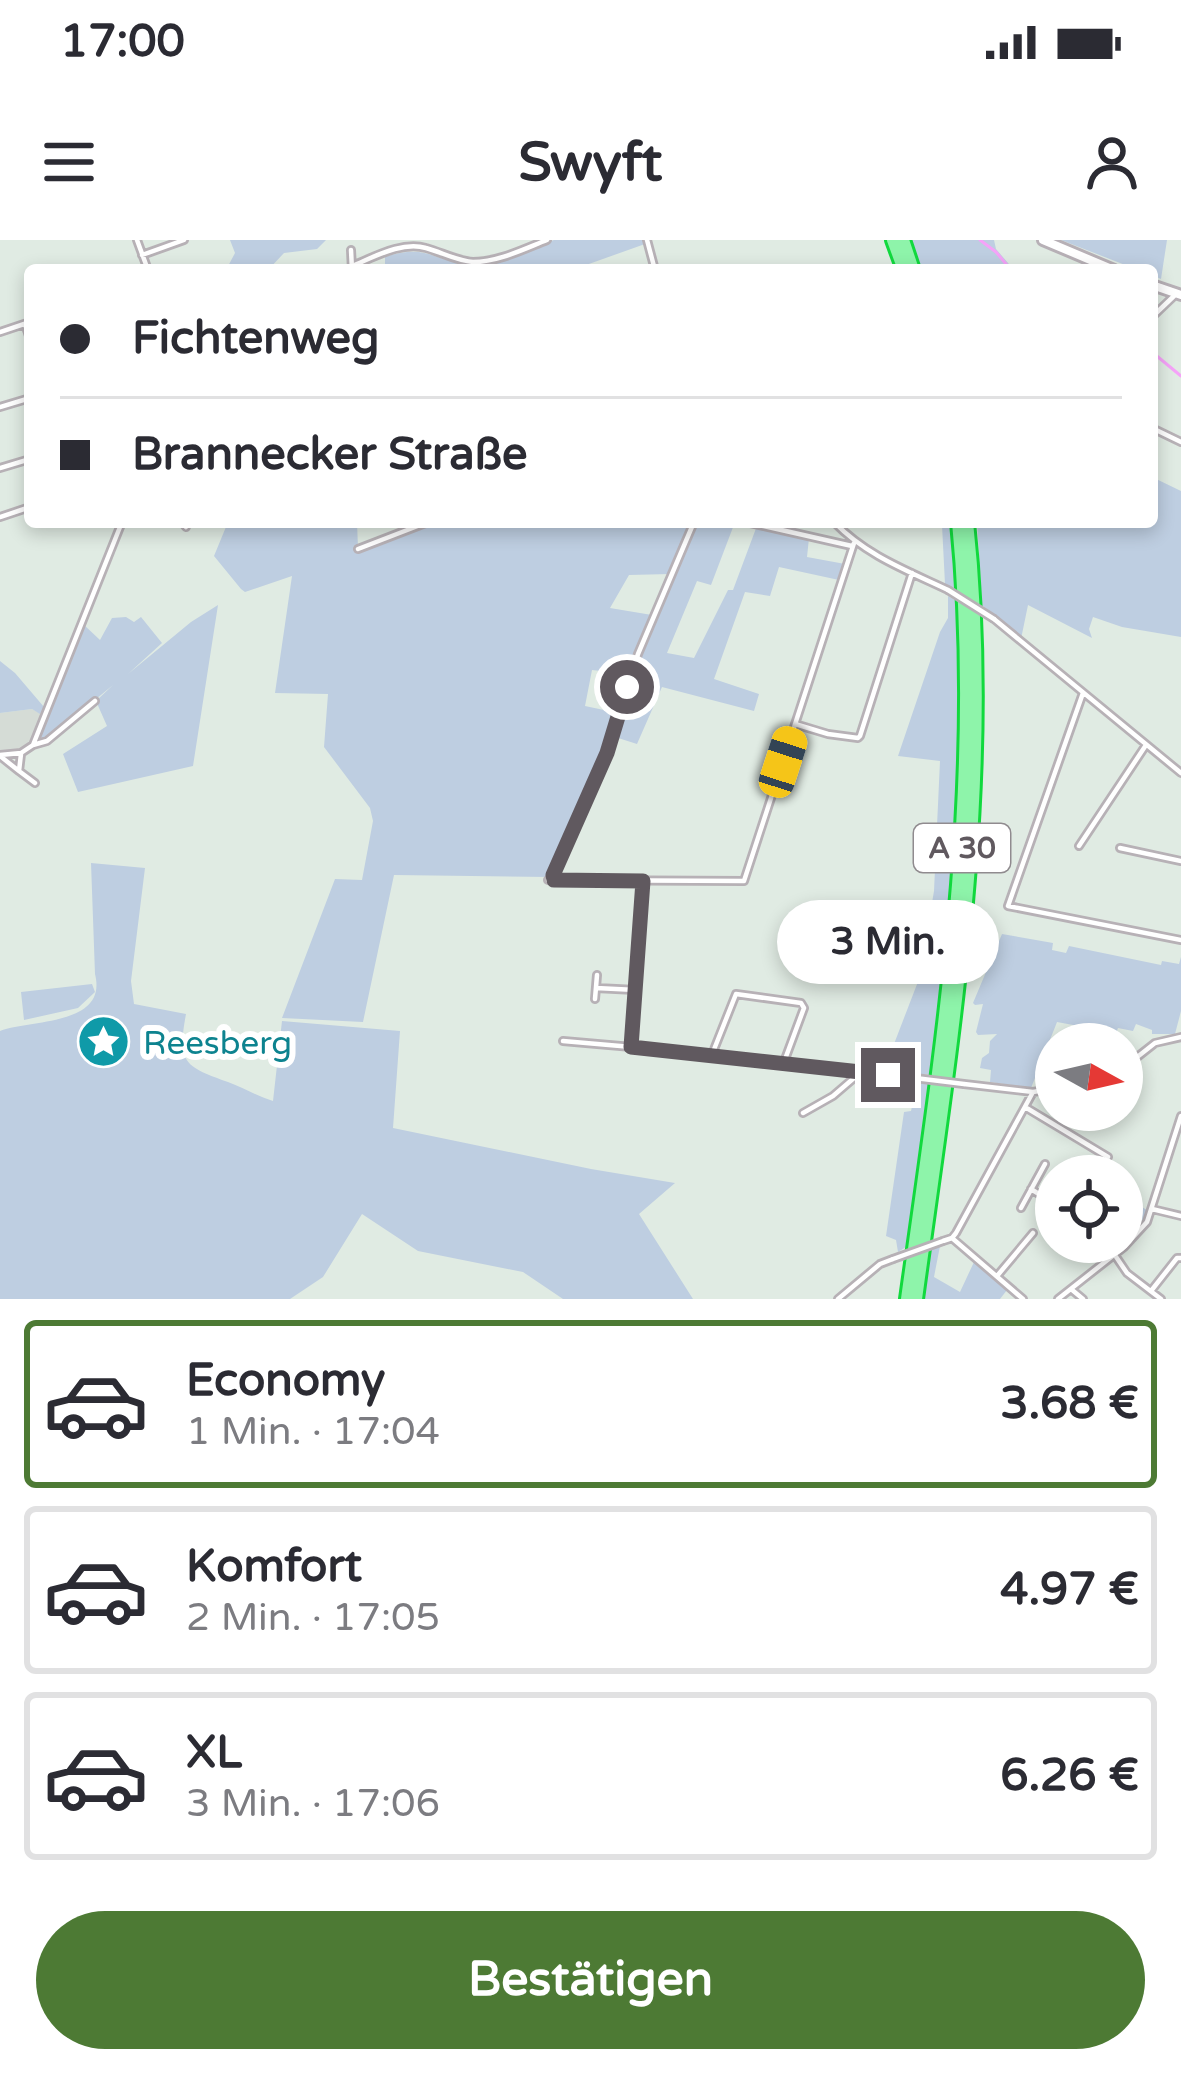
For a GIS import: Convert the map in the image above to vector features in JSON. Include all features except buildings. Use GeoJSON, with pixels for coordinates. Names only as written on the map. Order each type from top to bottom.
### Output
{"type":"FeatureCollection","features":[{"type":"Feature","properties":{"kind":"highway","name":"A 30"},"geometry":{"type":"LineString","coordinates":[[907,1299],[960,876],[968,710],[958,528]]}},
{"type":"Feature","properties":{"kind":"highway","name":"A 30"},"geometry":{"type":"LineString","coordinates":[[916,1299],[969,875],[977,710],[968,528]]}},
{"type":"Feature","properties":{"kind":"street"},"geometry":{"type":"LineString","coordinates":[[137,240],[146,264]]}},
{"type":"Feature","properties":{"kind":"street"},"geometry":{"type":"LineString","coordinates":[[142,255],[184,240]]}},
{"type":"Feature","properties":{"kind":"street"},"geometry":{"type":"LineString","coordinates":[[362,264],[406,247],[424,247],[472,262],[498,259],[547,240]]}},
{"type":"Feature","properties":{"kind":"street"},"geometry":{"type":"LineString","coordinates":[[1043,240],[1100,264]]}},
{"type":"Feature","properties":{"kind":"street"},"geometry":{"type":"LineString","coordinates":[[351,250],[352,264]]}},
{"type":"Feature","properties":{"kind":"street"},"geometry":{"type":"LineString","coordinates":[[33,745],[120,528]]}},
{"type":"Feature","properties":{"kind":"street"},"geometry":{"type":"LineString","coordinates":[[358,549],[412,528]]}},
{"type":"Feature","properties":{"kind":"street"},"geometry":{"type":"LineString","coordinates":[[691,528],[638,654],[607,753],[551,880],[744,881],[854,545]]}},
{"type":"Feature","properties":{"kind":"street"},"geometry":{"type":"LineString","coordinates":[[774,528],[854,545],[948,590],[994,619],[1181,773]]}},
{"type":"Feature","properties":{"kind":"street"},"geometry":{"type":"LineString","coordinates":[[840,528],[854,545]]}},
{"type":"Feature","properties":{"kind":"street"},"geometry":{"type":"LineString","coordinates":[[795,724],[828,734],[860,736],[912,573]]}},
{"type":"Feature","properties":{"kind":"street"},"geometry":{"type":"LineString","coordinates":[[1083,693],[1008,906],[1181,940]]}},
{"type":"Feature","properties":{"kind":"street"},"geometry":{"type":"LineString","coordinates":[[0,756],[47,741],[95,701]]}},
{"type":"Feature","properties":{"kind":"street"},"geometry":{"type":"LineString","coordinates":[[1079,846],[1146,746]]}},
{"type":"Feature","properties":{"kind":"street"},"geometry":{"type":"LineString","coordinates":[[19,771],[21,753]]}},
{"type":"Feature","properties":{"kind":"street"},"geometry":{"type":"LineString","coordinates":[[0,756],[35,783]]}},
{"type":"Feature","properties":{"kind":"street"},"geometry":{"type":"LineString","coordinates":[[1120,848],[1181,861]]}},
{"type":"Feature","properties":{"kind":"street"},"geometry":{"type":"LineString","coordinates":[[631,1047],[643,881]]}},
{"type":"Feature","properties":{"kind":"street"},"geometry":{"type":"LineString","coordinates":[[596,999],[597,975]]}},
{"type":"Feature","properties":{"kind":"street"},"geometry":{"type":"LineString","coordinates":[[596,988],[636,990]]}},
{"type":"Feature","properties":{"kind":"street"},"geometry":{"type":"LineString","coordinates":[[712,1054],[736,994],[804,1005],[784,1063]]}},
{"type":"Feature","properties":{"kind":"street"},"geometry":{"type":"LineString","coordinates":[[1143,1052],[1155,1043],[1181,1036]]}},
{"type":"Feature","properties":{"kind":"street"},"geometry":{"type":"LineString","coordinates":[[563,1041],[1033,1092],[952,1238],[880,1264],[838,1299]]}},
{"type":"Feature","properties":{"kind":"street"},"geometry":{"type":"LineString","coordinates":[[803,1113],[861,1072]]}},
{"type":"Feature","properties":{"kind":"street"},"geometry":{"type":"LineString","coordinates":[[1025,1107],[1105,1155]]}},
{"type":"Feature","properties":{"kind":"street"},"geometry":{"type":"LineString","coordinates":[[1143,1227],[1181,1116]]}},
{"type":"Feature","properties":{"kind":"street"},"geometry":{"type":"LineString","coordinates":[[1021,1208],[1035,1182]]}},
{"type":"Feature","properties":{"kind":"street"},"geometry":{"type":"LineString","coordinates":[[1031,1189],[1035,1192]]}},
{"type":"Feature","properties":{"kind":"street"},"geometry":{"type":"LineString","coordinates":[[1152,1209],[1181,1216]]}},
{"type":"Feature","properties":{"kind":"street"},"geometry":{"type":"LineString","coordinates":[[997,1276],[1033,1233]]}},
{"type":"Feature","properties":{"kind":"street"},"geometry":{"type":"LineString","coordinates":[[952,1238],[1023,1299]]}},
{"type":"Feature","properties":{"kind":"street"},"geometry":{"type":"LineString","coordinates":[[1151,1292],[1181,1258]]}},
{"type":"Feature","properties":{"kind":"street"},"geometry":{"type":"LineString","coordinates":[[1058,1299],[1103,1263]]}},
{"type":"Feature","properties":{"kind":"street"},"geometry":{"type":"LineString","coordinates":[[1120,1263],[1161,1299]]}},
{"type":"Feature","properties":{"kind":"street"},"geometry":{"type":"LineString","coordinates":[[1071,1289],[1084,1299]]}},
{"type":"Feature","properties":{"kind":"shaded area"},"geometry":{"type":"Polygon","coordinates":[[[230,240],[326,240],[317,249],[284,253],[274,264],[229,264],[235,253],[230,240]]]}},
{"type":"Feature","properties":{"kind":"shaded area"},"geometry":{"type":"Polygon","coordinates":[[[554,240],[644,240],[645,244],[589,264],[385,264],[385,257],[411,252],[481,263],[554,240]]]}},
{"type":"Feature","properties":{"kind":"shaded area"},"geometry":{"type":"Polygon","coordinates":[[[911,240],[994,240],[1009,264],[920,264],[911,240]]]}},
{"type":"Feature","properties":{"kind":"shaded area"},"geometry":{"type":"Polygon","coordinates":[[[1061,240],[1167,240],[1161,279],[1158,264],[1123,264],[1061,240]]]}},
{"type":"Feature","properties":{"kind":"shaded area"},"geometry":{"type":"Polygon","coordinates":[[[1158,480],[1181,491],[1181,637],[1093,617],[1092,638],[1028,605],[1021,639],[982,605],[977,528],[1158,528],[1158,480]]]}},
{"type":"Feature","properties":{"kind":"shaded area"},"geometry":{"type":"Polygon","coordinates":[[[226,528],[357,528],[358,548],[418,528],[689,528],[670,574],[629,575],[610,608],[652,615],[629,674],[592,670],[585,706],[618,713],[549,877],[394,875],[363,1022],[282,1018],[335,879],[362,880],[373,821],[370,808],[324,747],[328,694],[275,693],[292,576],[245,592],[214,556],[226,528]]]}},
{"type":"Feature","properties":{"kind":"shaded area"},"geometry":{"type":"Polygon","coordinates":[[[694,528],[733,528],[711,585],[697,581],[667,653],[694,658],[728,590],[733,590],[756,528],[809,538],[807,557],[845,564],[839,580],[779,567],[770,596],[745,592],[714,679],[759,694],[754,711],[662,687],[637,744],[615,737],[641,655],[694,528]]]}},
{"type":"Feature","properties":{"kind":"shaded area"},"geometry":{"type":"Polygon","coordinates":[[[942,528],[952,528],[957,590],[945,584],[942,528]]]}},
{"type":"Feature","properties":{"kind":"shaded area"},"geometry":{"type":"Polygon","coordinates":[[[948,596],[958,602],[961,705],[956,848],[931,1075],[884,1070],[919,979],[934,891],[940,761],[898,756],[948,618],[948,596]]]}},
{"type":"Feature","properties":{"kind":"shaded area"},"geometry":{"type":"Polygon","coordinates":[[[218,605],[193,766],[78,792],[63,754],[107,726],[96,701],[113,685],[49,738],[37,741],[83,624],[100,640],[112,618],[134,622],[141,617],[162,643],[128,674],[218,605]]]}},
{"type":"Feature","properties":{"kind":"shaded area"},"geometry":{"type":"Polygon","coordinates":[[[0,661],[44,707],[40,714],[32,709],[0,713],[0,661]]]}},
{"type":"Feature","properties":{"kind":"shaded area"},"geometry":{"type":"Polygon","coordinates":[[[32,709],[43,715],[32,743],[0,753],[0,713],[32,709]]]}},
{"type":"Feature","properties":{"kind":"shaded area"},"geometry":{"type":"Polygon","coordinates":[[[91,863],[145,868],[131,981],[134,1004],[186,1014],[184,1053],[193,1066],[273,1101],[282,1021],[400,1031],[393,1128],[675,1183],[639,1214],[693,1299],[563,1299],[523,1272],[418,1251],[362,1214],[323,1277],[290,1299],[0,1299],[0,1031],[64,1018],[90,1003],[96,991],[91,863]]]}},
{"type":"Feature","properties":{"kind":"shaded area"},"geometry":{"type":"Polygon","coordinates":[[[1002,934],[1053,943],[1052,950],[1066,953],[1069,946],[1161,965],[1162,961],[1179,964],[1181,957],[1181,1011],[1175,1034],[1152,1034],[1143,1023],[1035,1023],[1031,1088],[990,1082],[991,1070],[980,1068],[997,1034],[978,1035],[983,1004],[973,1003],[1002,934]]]}},
{"type":"Feature","properties":{"kind":"shaded area"},"geometry":{"type":"Polygon","coordinates":[[[92,984],[95,992],[78,1008],[24,1020],[21,992],[92,984]]]}},
{"type":"Feature","properties":{"kind":"shaded area"},"geometry":{"type":"Polygon","coordinates":[[[917,1083],[930,1083],[906,1247],[898,1252],[896,1240],[886,1236],[904,1112],[911,1111],[917,1083]]]}},
{"type":"Feature","properties":{"kind":"shaded area"},"geometry":{"type":"Polygon","coordinates":[[[940,1246],[934,1277],[960,1292],[974,1262],[1007,1290],[1000,1299],[923,1299],[930,1249],[940,1246]]]}},
{"type":"Feature","properties":{"kind":"waterway"},"geometry":{"type":"LineString","coordinates":[[980,240],[1006,264]]}},
{"type":"Feature","properties":{"kind":"waterway"},"geometry":{"type":"LineString","coordinates":[[1158,357],[1181,376]]}},
{"type":"Feature","properties":{"kind":"place","name":"Reesberg"},"geometry":{"type":"Point","coordinates":[104,1042]}},
{"type":"Feature","properties":{"kind":"route"},"geometry":{"type":"LineString","coordinates":[[627,687],[607,753],[553,875],[554,880],[643,881],[631,1047],[888,1075]]}}]}
